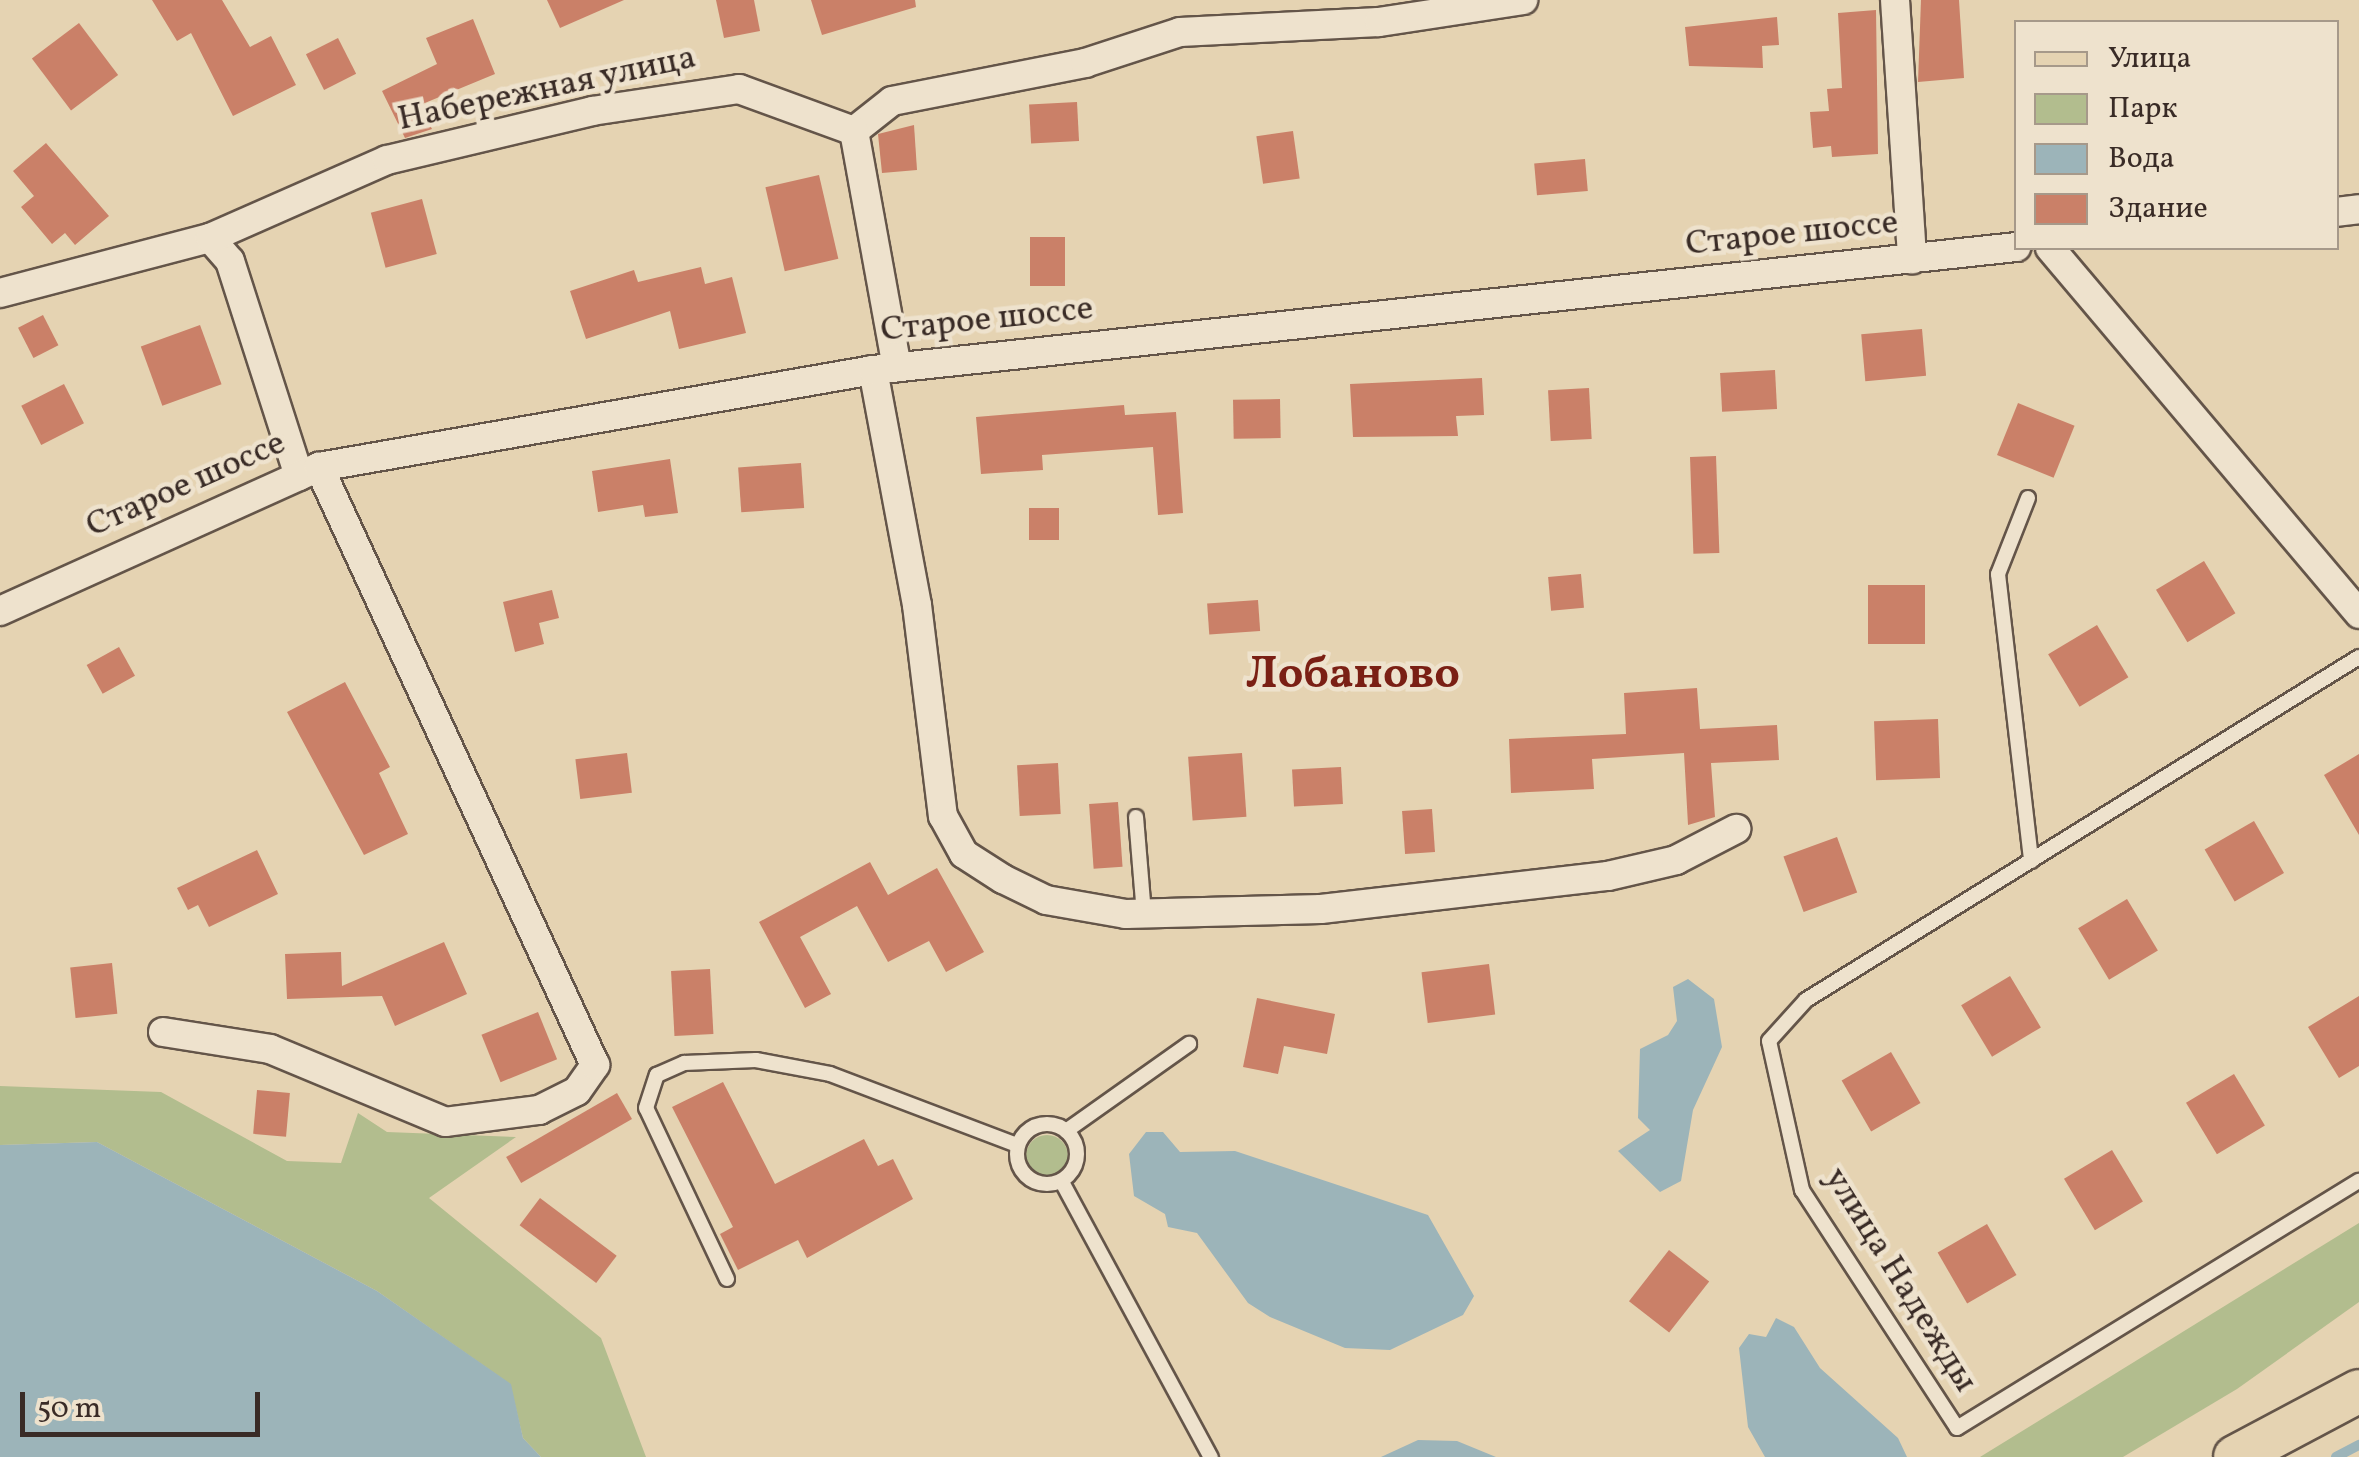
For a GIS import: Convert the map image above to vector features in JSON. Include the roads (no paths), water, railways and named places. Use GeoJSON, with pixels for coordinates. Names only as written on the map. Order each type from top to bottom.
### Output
{"type":"FeatureCollection","features":[{"type":"Feature","properties":{"kind":"main road"},"geometry":{"type":"LineString","coordinates":[[2235,1457],[2359,1391]]}},
{"type":"Feature","properties":{"kind":"street"},"geometry":{"type":"LineString","coordinates":[[1524,0],[1379,22],[1180,32],[1086,63],[892,101],[854,130],[943,816],[964,854],[1046,900],[1144,914],[1321,909],[1608,876],[1676,860],[1736,829]]}},
{"type":"Feature","properties":{"kind":"street"},"geometry":{"type":"LineString","coordinates":[[1896,0],[1912,259]]}},
{"type":"Feature","properties":{"kind":"street","name":"Набережная улица"},"geometry":{"type":"LineString","coordinates":[[0,293],[210,238],[387,160],[592,111],[740,89],[854,130]]}},
{"type":"Feature","properties":{"kind":"street"},"geometry":{"type":"LineString","coordinates":[[163,1032],[270,1049],[445,1122],[539,1110],[577,1091],[595,1065],[309,472],[230,261],[210,238]]}},
{"type":"Feature","properties":{"kind":"street","name":"Старое шоссе"},"geometry":{"type":"LineString","coordinates":[[0,612],[309,472],[885,368],[2014,247]]}},
{"type":"Feature","properties":{"kind":"street"},"geometry":{"type":"LineString","coordinates":[[2052,250],[2359,614]]}},
{"type":"Feature","properties":{"kind":"lane"},"geometry":{"type":"LineString","coordinates":[[2028,498],[1998,574],[2031,861]]}},
{"type":"Feature","properties":{"kind":"lane","name":"улица Надежды"},"geometry":{"type":"LineString","coordinates":[[2359,657],[1806,1000],[1769,1041],[1802,1190],[1958,1428],[2359,1181]]}},
{"type":"Feature","properties":{"kind":"lane"},"geometry":{"type":"LineString","coordinates":[[1136,816],[1144,914]]}},
{"type":"Feature","properties":{"kind":"lane"},"geometry":{"type":"LineString","coordinates":[[1066,1130],[1190,1044]]}},
{"type":"Feature","properties":{"kind":"lane"},"geometry":{"type":"LineString","coordinates":[[726,1279],[646,1108],[657,1075],[684,1064],[756,1060],[830,1074],[1017,1146]]}},
{"type":"Feature","properties":{"kind":"lane"},"geometry":{"type":"LineString","coordinates":[[1017,1146],[1044,1124],[1066,1130],[1078,1151],[1062,1182]]}},
{"type":"Feature","properties":{"kind":"lane"},"geometry":{"type":"LineString","coordinates":[[1017,1146],[1027,1178],[1062,1182]]}},
{"type":"Feature","properties":{"kind":"lane"},"geometry":{"type":"LineString","coordinates":[[1062,1182],[1211,1457]]}},
{"type":"Feature","properties":{"kind":"water"},"geometry":{"type":"Polygon","coordinates":[[[1688,979],[1714,999],[1722,1047],[1693,1110],[1681,1181],[1660,1192],[1618,1151],[1650,1130],[1638,1118],[1640,1049],[1668,1035],[1677,1021],[1673,987],[1688,979]]]}},
{"type":"Feature","properties":{"kind":"water"},"geometry":{"type":"Polygon","coordinates":[[[1146,1132],[1163,1132],[1180,1152],[1235,1151],[1428,1215],[1474,1296],[1463,1315],[1390,1350],[1345,1348],[1270,1317],[1248,1303],[1197,1233],[1168,1227],[1165,1214],[1134,1196],[1129,1154],[1146,1132]]]}},
{"type":"Feature","properties":{"kind":"water"},"geometry":{"type":"Polygon","coordinates":[[[97,1142],[377,1291],[511,1384],[523,1438],[541,1457],[0,1457],[0,1145],[97,1142]]]}},
{"type":"Feature","properties":{"kind":"water"},"geometry":{"type":"Polygon","coordinates":[[[1776,1318],[1794,1327],[1820,1368],[1898,1438],[1907,1457],[1765,1457],[1748,1427],[1739,1348],[1749,1334],[1766,1337],[1776,1318]]]}},
{"type":"Feature","properties":{"kind":"water"},"geometry":{"type":"Polygon","coordinates":[[[1418,1440],[1457,1441],[1496,1457],[1381,1457],[1418,1440]]]}},
{"type":"Feature","properties":{"kind":"waterway"},"geometry":{"type":"LineString","coordinates":[[2336,1457],[2359,1445]]}},
{"type":"Feature","properties":{"kind":"district","name":"Лобаново"},"geometry":{"type":"Point","coordinates":[1353,676]}}]}
